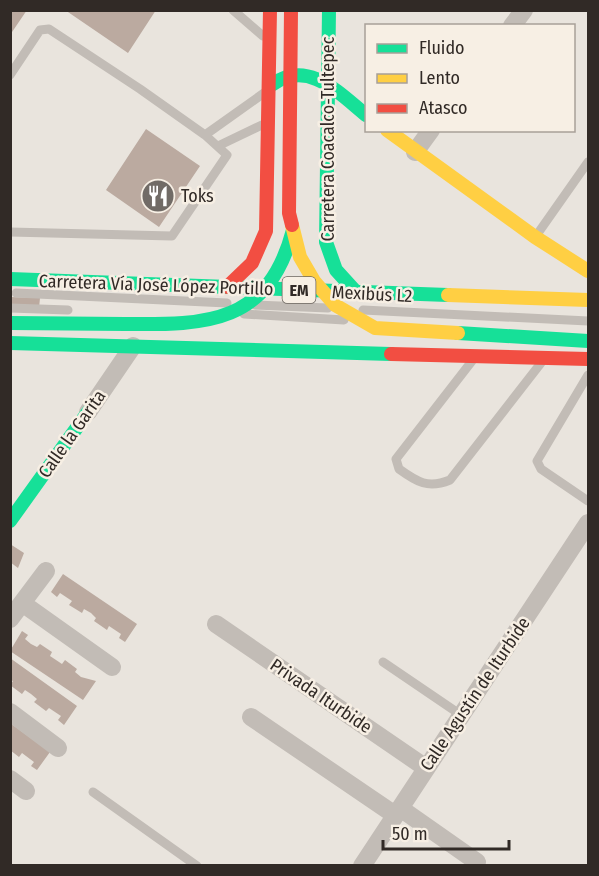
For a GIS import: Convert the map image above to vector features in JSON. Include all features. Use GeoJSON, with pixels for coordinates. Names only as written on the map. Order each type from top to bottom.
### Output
{"type":"FeatureCollection","features":[{"type":"Feature","properties":{"kind":"main road"},"geometry":{"type":"LineString","coordinates":[[227,287],[244,275],[262,248],[266,231],[270,10]]}},
{"type":"Feature","properties":{"kind":"main road"},"geometry":{"type":"LineString","coordinates":[[291,10],[289,213],[300,257],[314,280],[335,305],[375,328],[588,341]]}},
{"type":"Feature","properties":{"kind":"main road"},"geometry":{"type":"LineString","coordinates":[[10,323],[183,325],[208,322],[238,311],[265,288],[282,265],[296,221],[298,10]]}},
{"type":"Feature","properties":{"kind":"main road","name":"Carretera Coacalco-Tultepec"},"geometry":{"type":"LineString","coordinates":[[329,10],[326,242],[333,266],[343,282],[356,292]]}},
{"type":"Feature","properties":{"kind":"main road"},"geometry":{"type":"LineString","coordinates":[[270,42],[285,61],[298,68],[317,65],[328,52]]}},
{"type":"Feature","properties":{"kind":"main road"},"geometry":{"type":"LineString","coordinates":[[269,89],[282,77],[299,74],[327,85],[365,114]]}},
{"type":"Feature","properties":{"kind":"main road"},"geometry":{"type":"LineString","coordinates":[[390,132],[535,237],[588,271]]}},
{"type":"Feature","properties":{"kind":"main road","name":"Carretera Vía José López Portillo"},"geometry":{"type":"LineString","coordinates":[[10,279],[588,300]]}},
{"type":"Feature","properties":{"kind":"main road"},"geometry":{"type":"LineString","coordinates":[[10,343],[588,359]]}},
{"type":"Feature","properties":{"kind":"main road","name":"Calle la Garita"},"geometry":{"type":"LineString","coordinates":[[10,521],[88,412]]}},
{"type":"Feature","properties":{"kind":"street"},"geometry":{"type":"LineString","coordinates":[[514,24],[524,10]]}},
{"type":"Feature","properties":{"kind":"street"},"geometry":{"type":"LineString","coordinates":[[415,152],[430,132]]}},
{"type":"Feature","properties":{"kind":"street","name":"Calle la Garita"},"geometry":{"type":"LineString","coordinates":[[88,412],[133,346]]}},
{"type":"Feature","properties":{"kind":"street","name":"Calle Agustín de Iturbide"},"geometry":{"type":"LineString","coordinates":[[362,866],[588,523]]}},
{"type":"Feature","properties":{"kind":"street"},"geometry":{"type":"LineString","coordinates":[[10,619],[46,571]]}},
{"type":"Feature","properties":{"kind":"street"},"geometry":{"type":"LineString","coordinates":[[22,603],[112,667]]}},
{"type":"Feature","properties":{"kind":"street","name":"Privada Iturbide"},"geometry":{"type":"LineString","coordinates":[[216,624],[426,768]]}},
{"type":"Feature","properties":{"kind":"street"},"geometry":{"type":"LineString","coordinates":[[10,712],[58,748]]}},
{"type":"Feature","properties":{"kind":"street"},"geometry":{"type":"LineString","coordinates":[[251,717],[477,862]]}},
{"type":"Feature","properties":{"kind":"street"},"geometry":{"type":"LineString","coordinates":[[10,779],[26,791]]}},
{"type":"Feature","properties":{"kind":"lane"},"geometry":{"type":"LineString","coordinates":[[232,10],[270,42]]}},
{"type":"Feature","properties":{"kind":"lane"},"geometry":{"type":"LineString","coordinates":[[10,75],[40,30],[50,29],[225,151],[225,159],[172,236],[10,232]]}},
{"type":"Feature","properties":{"kind":"lane"},"geometry":{"type":"LineString","coordinates":[[205,135],[269,89]]}},
{"type":"Feature","properties":{"kind":"lane"},"geometry":{"type":"LineString","coordinates":[[218,146],[269,122]]}},
{"type":"Feature","properties":{"kind":"lane"},"geometry":{"type":"LineString","coordinates":[[535,237],[588,162]]}},
{"type":"Feature","properties":{"kind":"lane","name":"Mexibús L2"},"geometry":{"type":"LineString","coordinates":[[10,293],[588,321]]}},
{"type":"Feature","properties":{"kind":"lane"},"geometry":{"type":"LineString","coordinates":[[10,308],[81,310]]}},
{"type":"Feature","properties":{"kind":"lane","name":"Mexibús L2"},"geometry":{"type":"LineString","coordinates":[[174,312],[588,334]]}},
{"type":"Feature","properties":{"kind":"lane"},"geometry":{"type":"LineString","coordinates":[[475,357],[396,459],[399,469],[417,482],[426,485],[450,480],[534,375],[544,357]]}},
{"type":"Feature","properties":{"kind":"lane"},"geometry":{"type":"LineString","coordinates":[[588,375],[537,460],[541,470],[588,501]]}},
{"type":"Feature","properties":{"kind":"lane"},"geometry":{"type":"LineString","coordinates":[[383,662],[461,715]]}},
{"type":"Feature","properties":{"kind":"lane"},"geometry":{"type":"LineString","coordinates":[[93,792],[196,866]]}},
{"type":"Feature","properties":{"kind":"building"},"geometry":{"type":"Polygon","coordinates":[[[10,10],[27,10],[10,35],[10,10]]]}},
{"type":"Feature","properties":{"kind":"building"},"geometry":{"type":"Polygon","coordinates":[[[65,10],[156,10],[128,53],[65,10]]]}},
{"type":"Feature","properties":{"kind":"building"},"geometry":{"type":"Polygon","coordinates":[[[146,129],[200,166],[159,227],[106,190],[146,129]]]}},
{"type":"Feature","properties":{"kind":"building"},"geometry":{"type":"Polygon","coordinates":[[[10,297],[40,298],[39,308],[10,307],[10,297]]]}},
{"type":"Feature","properties":{"kind":"building"},"geometry":{"type":"Polygon","coordinates":[[[10,544],[24,553],[18,568],[10,562],[10,544]]]}},
{"type":"Feature","properties":{"kind":"building"},"geometry":{"type":"Polygon","coordinates":[[[63,574],[137,624],[125,642],[119,638],[121,634],[109,626],[107,630],[94,621],[96,618],[91,613],[84,609],[82,613],[69,605],[72,601],[60,593],[57,597],[51,592],[63,574]]]}},
{"type":"Feature","properties":{"kind":"building"},"geometry":{"type":"Polygon","coordinates":[[[22,631],[28,635],[25,639],[31,644],[37,647],[40,644],[52,652],[50,656],[62,664],[65,660],[77,669],[75,672],[81,677],[96,681],[83,700],[10,651],[22,631]]]}},
{"type":"Feature","properties":{"kind":"building"},"geometry":{"type":"Polygon","coordinates":[[[10,658],[77,706],[64,725],[58,720],[61,716],[49,708],[46,711],[34,702],[37,699],[25,690],[22,694],[10,685],[13,681],[10,680],[10,658]]]}},
{"type":"Feature","properties":{"kind":"building"},"geometry":{"type":"Polygon","coordinates":[[[10,723],[50,752],[37,770],[31,766],[34,762],[22,753],[19,757],[10,750],[10,723]]]}},
{"type":"Feature","properties":{"kind":"traffic: fast"},"geometry":{"type":"LineString","coordinates":[[329,10],[326,242],[336,270],[356,292]]}},
{"type":"Feature","properties":{"kind":"traffic: fast"},"geometry":{"type":"LineString","coordinates":[[273,84],[286,77],[298,75],[311,77],[334,89],[365,114]]}},
{"type":"Feature","properties":{"kind":"traffic: fast"},"geometry":{"type":"LineString","coordinates":[[10,323],[183,323],[231,313],[251,301],[268,284],[282,261],[293,230]]}},
{"type":"Feature","properties":{"kind":"traffic: fast"},"geometry":{"type":"LineString","coordinates":[[10,279],[448,295]]}},
{"type":"Feature","properties":{"kind":"traffic: fast"},"geometry":{"type":"LineString","coordinates":[[458,333],[588,341]]}},
{"type":"Feature","properties":{"kind":"traffic: fast"},"geometry":{"type":"LineString","coordinates":[[10,343],[391,354]]}},
{"type":"Feature","properties":{"kind":"traffic: fast"},"geometry":{"type":"LineString","coordinates":[[10,521],[88,412]]}},
{"type":"Feature","properties":{"kind":"traffic: slow"},"geometry":{"type":"LineString","coordinates":[[390,132],[535,237],[588,271]]}},
{"type":"Feature","properties":{"kind":"traffic: slow"},"geometry":{"type":"LineString","coordinates":[[292,225],[300,257],[314,281],[335,305],[375,328],[458,333]]}},
{"type":"Feature","properties":{"kind":"traffic: slow"},"geometry":{"type":"LineString","coordinates":[[448,295],[588,300]]}},
{"type":"Feature","properties":{"kind":"traffic: jam"},"geometry":{"type":"LineString","coordinates":[[227,287],[252,263],[266,231],[270,10]]}},
{"type":"Feature","properties":{"kind":"traffic: jam"},"geometry":{"type":"LineString","coordinates":[[291,10],[289,213],[292,225]]}},
{"type":"Feature","properties":{"kind":"traffic: jam"},"geometry":{"type":"LineString","coordinates":[[391,354],[588,359]]}},
{"type":"Feature","properties":{"kind":"place","name":"Toks"},"geometry":{"type":"Point","coordinates":[158,196]}}]}
